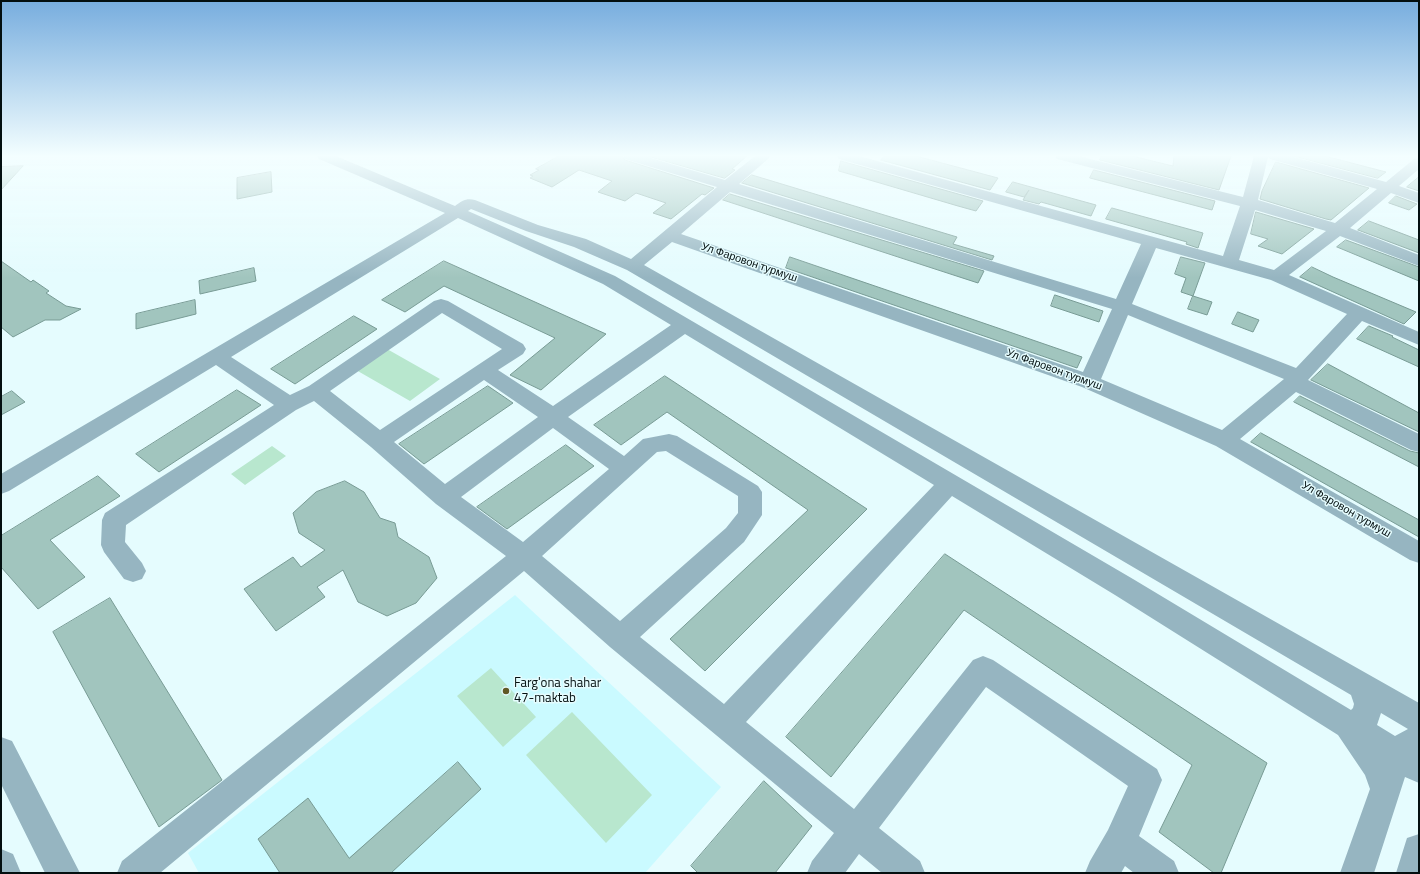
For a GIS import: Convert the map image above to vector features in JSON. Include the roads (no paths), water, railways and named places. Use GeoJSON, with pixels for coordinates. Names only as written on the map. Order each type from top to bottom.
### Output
{"type":"FeatureCollection","features":[{"type":"Feature","properties":{"kind":"street"},"geometry":{"type":"LineString","coordinates":[[433,197],[463,208],[580,243],[633,266],[1419,719]]}},
{"type":"Feature","properties":{"kind":"street"},"geometry":{"type":"LineString","coordinates":[[440,197],[609,280],[1124,587],[1349,724],[1411,754],[1386,789],[1357,873]]}},
{"type":"Feature","properties":{"kind":"street"},"geometry":{"type":"LineString","coordinates":[[633,266],[714,197]]}},
{"type":"Feature","properties":{"kind":"street"},"geometry":{"type":"LineString","coordinates":[[763,197],[1122,306],[1296,379],[1419,444]]}},
{"type":"Feature","properties":{"kind":"street"},"geometry":{"type":"LineString","coordinates":[[993,197],[1277,276],[1419,339]]}},
{"type":"Feature","properties":{"kind":"street"},"geometry":{"type":"LineString","coordinates":[[1224,197],[1338,229],[1419,262]]}},
{"type":"Feature","properties":{"kind":"street"},"geometry":{"type":"LineString","coordinates":[[1230,262],[1251,197]]}},
{"type":"Feature","properties":{"kind":"street"},"geometry":{"type":"LineString","coordinates":[[1277,276],[1338,229],[1376,197]]}},
{"type":"Feature","properties":{"kind":"street"},"geometry":{"type":"LineString","coordinates":[[1,485],[463,208]]}},
{"type":"Feature","properties":{"kind":"street","name":"Ул Фаровон турмуш"},"geometry":{"type":"LineString","coordinates":[[669,235],[1089,382],[1224,440],[1419,553]]}},
{"type":"Feature","properties":{"kind":"street"},"geometry":{"type":"LineString","coordinates":[[1089,382],[1151,240]]}},
{"type":"Feature","properties":{"kind":"street"},"geometry":{"type":"LineString","coordinates":[[133,571],[113,546],[114,520],[289,405],[316,391],[441,305],[516,349],[379,441]]}},
{"type":"Feature","properties":{"kind":"street"},"geometry":{"type":"LineString","coordinates":[[1224,440],[1296,379],[1360,312]]}},
{"type":"Feature","properties":{"kind":"street"},"geometry":{"type":"LineString","coordinates":[[444,497],[553,417],[684,325]]}},
{"type":"Feature","properties":{"kind":"street"},"geometry":{"type":"LineString","coordinates":[[216,356],[289,405]]}},
{"type":"Feature","properties":{"kind":"street"},"geometry":{"type":"LineString","coordinates":[[484,370],[553,417],[624,469]]}},
{"type":"Feature","properties":{"kind":"street"},"geometry":{"type":"LineString","coordinates":[[316,391],[379,441],[444,497],[524,556],[620,638],[908,873]]}},
{"type":"Feature","properties":{"kind":"street"},"geometry":{"type":"LineString","coordinates":[[134,873],[524,556],[651,445],[669,442],[750,492],[750,515],[735,535],[620,638]]}},
{"type":"Feature","properties":{"kind":"street"},"geometry":{"type":"LineString","coordinates":[[725,724],[950,483]]}},
{"type":"Feature","properties":{"kind":"street"},"geometry":{"type":"LineString","coordinates":[[824,873],[855,831],[983,669],[1146,780],[1120,842],[1102,873]]}},
{"type":"Feature","properties":{"kind":"street"},"geometry":{"type":"LineString","coordinates":[[1349,724],[1366,718],[1369,704],[1361,686]]}},
{"type":"Feature","properties":{"kind":"street"},"geometry":{"type":"LineString","coordinates":[[1349,724],[1376,765],[1386,789]]}},
{"type":"Feature","properties":{"kind":"street"},"geometry":{"type":"LineString","coordinates":[[1,752],[63,873]]}},
{"type":"Feature","properties":{"kind":"street"},"geometry":{"type":"LineString","coordinates":[[1120,842],[1162,873]]}},
{"type":"Feature","properties":{"kind":"street"},"geometry":{"type":"LineString","coordinates":[[1414,873],[1419,850]]}},
{"type":"Feature","properties":{"kind":"street"},"geometry":{"type":"LineString","coordinates":[[1,866],[4,873]]}},
{"type":"Feature","properties":{"kind":"place","name":"Farg'ona shahar 47-maktab"},"geometry":{"type":"Point","coordinates":[506,691]}}]}
